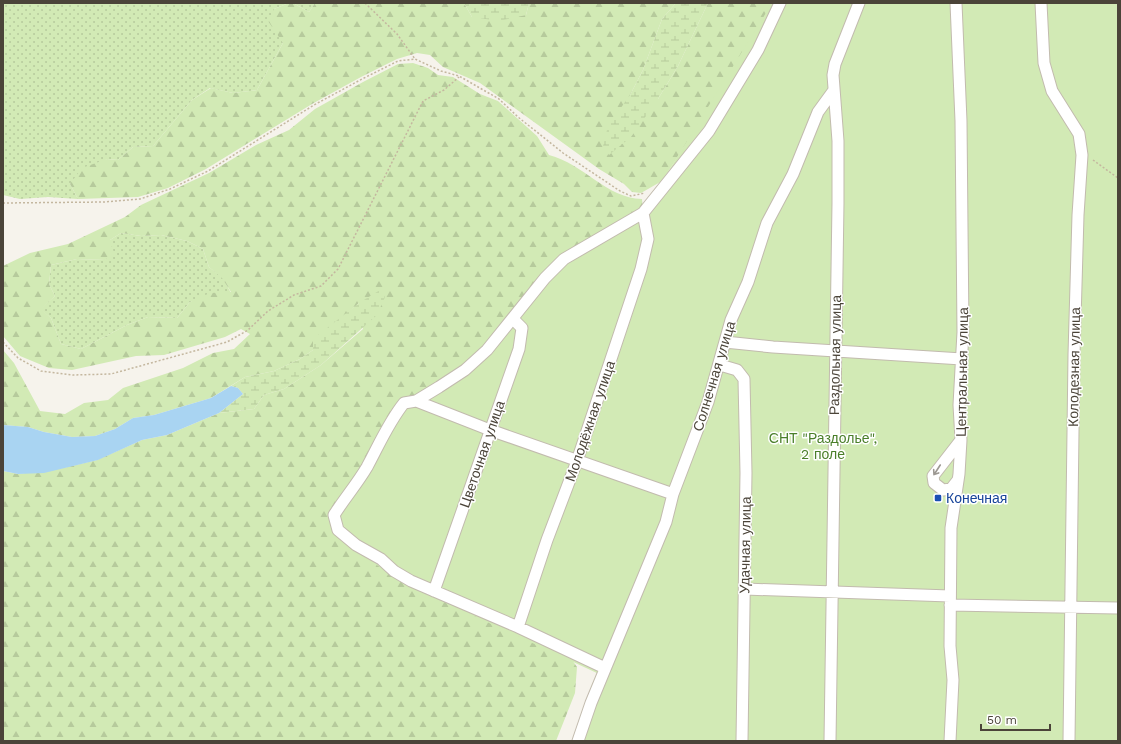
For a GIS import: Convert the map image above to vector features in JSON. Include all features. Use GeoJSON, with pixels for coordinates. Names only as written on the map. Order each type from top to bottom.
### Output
{"type":"FeatureCollection","features":[{"type":"Feature","properties":{"kind":"street"},"geometry":{"type":"LineString","coordinates":[[605,668],[518,627],[405,578],[381,559],[356,545],[338,530],[334,515],[364,471],[387,427],[404,403],[416,400],[465,370],[487,350],[545,278],[564,259],[643,213],[709,131],[758,50],[780,3]]}},
{"type":"Feature","properties":{"kind":"street","name":"Раздольная улица"},"geometry":{"type":"LineString","coordinates":[[830,741],[838,203],[838,141],[834,90],[835,64],[859,3]]}},
{"type":"Feature","properties":{"kind":"street","name":"Центральная улица"},"geometry":{"type":"LineString","coordinates":[[950,741],[954,680],[950,646],[951,528],[958,479],[961,440],[959,405],[962,359],[963,273],[961,121],[956,3]]}},
{"type":"Feature","properties":{"kind":"street","name":"Колодезная улица"},"geometry":{"type":"LineString","coordinates":[[1040,3],[1044,63],[1052,91],[1079,134],[1082,155],[1078,215],[1074,347],[1069,741]]}},
{"type":"Feature","properties":{"kind":"street","name":"Солнечная улица"},"geometry":{"type":"LineString","coordinates":[[578,741],[580,729],[666,522],[673,494],[708,402],[720,365],[731,320],[748,282],[767,223],[793,174],[818,112],[834,90]]}},
{"type":"Feature","properties":{"kind":"street","name":"Молодёжная улица"},"geometry":{"type":"LineString","coordinates":[[518,627],[547,540],[577,461],[641,269],[648,239],[643,213]]}},
{"type":"Feature","properties":{"kind":"street","name":"Цветочная улица"},"geometry":{"type":"LineString","coordinates":[[434,591],[519,349],[522,328],[512,319]]}},
{"type":"Feature","properties":{"kind":"street"},"geometry":{"type":"LineString","coordinates":[[725,342],[773,347],[962,359]]}},
{"type":"Feature","properties":{"kind":"street","name":"Удачная улица"},"geometry":{"type":"LineString","coordinates":[[720,365],[737,370],[744,379],[745,588],[742,741]]}},
{"type":"Feature","properties":{"kind":"street"},"geometry":{"type":"LineString","coordinates":[[416,400],[490,430],[673,494]]}},
{"type":"Feature","properties":{"kind":"street"},"geometry":{"type":"LineString","coordinates":[[958,479],[951,489],[943,490],[934,483],[933,476],[961,440]]}},
{"type":"Feature","properties":{"kind":"street"},"geometry":{"type":"LineString","coordinates":[[745,588],[833,590],[1070,608],[1118,608]]}},
{"type":"Feature","properties":{"kind":"path"},"geometry":{"type":"LineString","coordinates":[[365,3],[397,34],[415,59],[440,71],[459,76],[500,99],[518,117],[563,153],[620,191],[632,196],[641,195],[647,192]]}},
{"type":"Feature","properties":{"kind":"path"},"geometry":{"type":"LineString","coordinates":[[3,203],[111,202],[140,199],[170,189],[208,171],[314,106],[362,80],[398,61],[415,59]]}},
{"type":"Feature","properties":{"kind":"path"},"geometry":{"type":"LineString","coordinates":[[3,342],[18,358],[41,370],[81,375],[111,374],[227,342],[248,330],[268,311],[294,295],[320,286],[338,270],[423,102],[444,90],[459,76]]}},
{"type":"Feature","properties":{"kind":"path"},"geometry":{"type":"LineString","coordinates":[[1082,155],[1099,163],[1118,178]]}},
{"type":"Feature","properties":{"kind":"green space"},"geometry":{"type":"Polygon","coordinates":[[[3,3],[289,3],[274,9],[283,43],[257,90],[233,93],[210,88],[192,100],[153,146],[133,147],[118,160],[107,159],[70,184],[78,199],[48,197],[20,199],[3,195],[3,3]]]}},
{"type":"Feature","properties":{"kind":"green space"},"geometry":{"type":"Polygon","coordinates":[[[289,3],[293,3],[309,12],[315,3],[464,3],[472,17],[526,15],[529,3],[676,3],[662,19],[643,70],[630,95],[658,99],[678,66],[708,3],[777,3],[662,181],[641,193],[632,192],[624,184],[599,169],[480,83],[443,67],[430,55],[417,53],[397,59],[361,77],[312,104],[206,169],[168,188],[138,197],[78,199],[70,184],[82,168],[107,159],[118,160],[133,147],[153,146],[192,100],[211,88],[233,93],[257,90],[283,43],[268,21],[274,9],[289,3]]]}},
{"type":"Feature","properties":{"kind":"green space"},"geometry":{"type":"Polygon","coordinates":[[[293,3],[315,3],[309,12],[293,3]]]}},
{"type":"Feature","properties":{"kind":"green space"},"geometry":{"type":"Polygon","coordinates":[[[464,3],[529,3],[526,15],[499,21],[472,17],[464,3]]]}},
{"type":"Feature","properties":{"kind":"green space"},"geometry":{"type":"Polygon","coordinates":[[[676,3],[708,3],[678,66],[658,99],[631,137],[609,155],[603,146],[608,126],[630,95],[643,70],[662,19],[676,3]]]}},
{"type":"Feature","properties":{"kind":"green space","name":"СНТ \"Раздолье\", 2 поле"},"geometry":{"type":"Polygon","coordinates":[[[772,3],[1118,3],[1118,741],[578,741],[599,674],[401,582],[331,533],[328,514],[355,481],[397,412],[445,382],[493,338],[545,278],[624,225],[655,193],[772,3]]]}},
{"type":"Feature","properties":{"kind":"green space"},"geometry":{"type":"Polygon","coordinates":[[[413,63],[428,68],[438,75],[453,77],[480,94],[498,101],[537,136],[549,155],[562,159],[617,193],[642,199],[643,213],[563,647],[577,667],[575,693],[556,741],[3,741],[3,471],[18,474],[63,468],[97,460],[142,440],[167,435],[219,413],[254,409],[264,395],[284,389],[321,365],[363,329],[359,303],[339,320],[313,350],[300,359],[274,371],[245,377],[211,398],[154,415],[133,418],[115,429],[95,436],[72,437],[44,432],[28,427],[3,425],[3,350],[14,363],[40,411],[65,414],[84,403],[108,400],[123,388],[183,368],[213,353],[234,349],[250,334],[241,329],[225,337],[164,355],[136,356],[72,370],[49,368],[20,356],[3,336],[3,266],[30,253],[68,244],[125,217],[141,205],[209,173],[256,145],[289,130],[315,109],[398,64],[413,63]],[[121,233],[110,240],[114,253],[105,260],[77,259],[51,265],[49,284],[55,296],[41,309],[51,318],[61,344],[81,349],[127,325],[148,317],[177,318],[190,302],[210,293],[231,292],[222,278],[209,267],[203,249],[187,241],[161,235],[141,236],[121,233]]]}},
{"type":"Feature","properties":{"kind":"green space"},"geometry":{"type":"Polygon","coordinates":[[[121,233],[141,236],[161,235],[187,241],[203,249],[209,267],[223,278],[231,293],[190,302],[177,318],[148,317],[127,325],[81,349],[61,344],[51,318],[40,309],[55,296],[49,284],[51,265],[77,259],[105,260],[110,240],[121,233]]]}},
{"type":"Feature","properties":{"kind":"green space"},"geometry":{"type":"Polygon","coordinates":[[[380,290],[385,297],[377,315],[321,365],[284,389],[264,395],[254,409],[219,413],[243,394],[238,388],[231,386],[245,377],[274,371],[300,359],[313,350],[313,339],[359,303],[380,290]]]}},
{"type":"Feature","properties":{"kind":"water"},"geometry":{"type":"Polygon","coordinates":[[[231,386],[238,388],[243,394],[219,413],[167,435],[142,440],[98,460],[44,473],[18,474],[3,471],[3,425],[28,427],[44,432],[72,437],[95,436],[115,429],[133,418],[154,415],[211,398],[231,386]]]}},
{"type":"Feature","properties":{"kind":"place","name":"Конечная"},"geometry":{"type":"Point","coordinates":[938,498]}}]}
